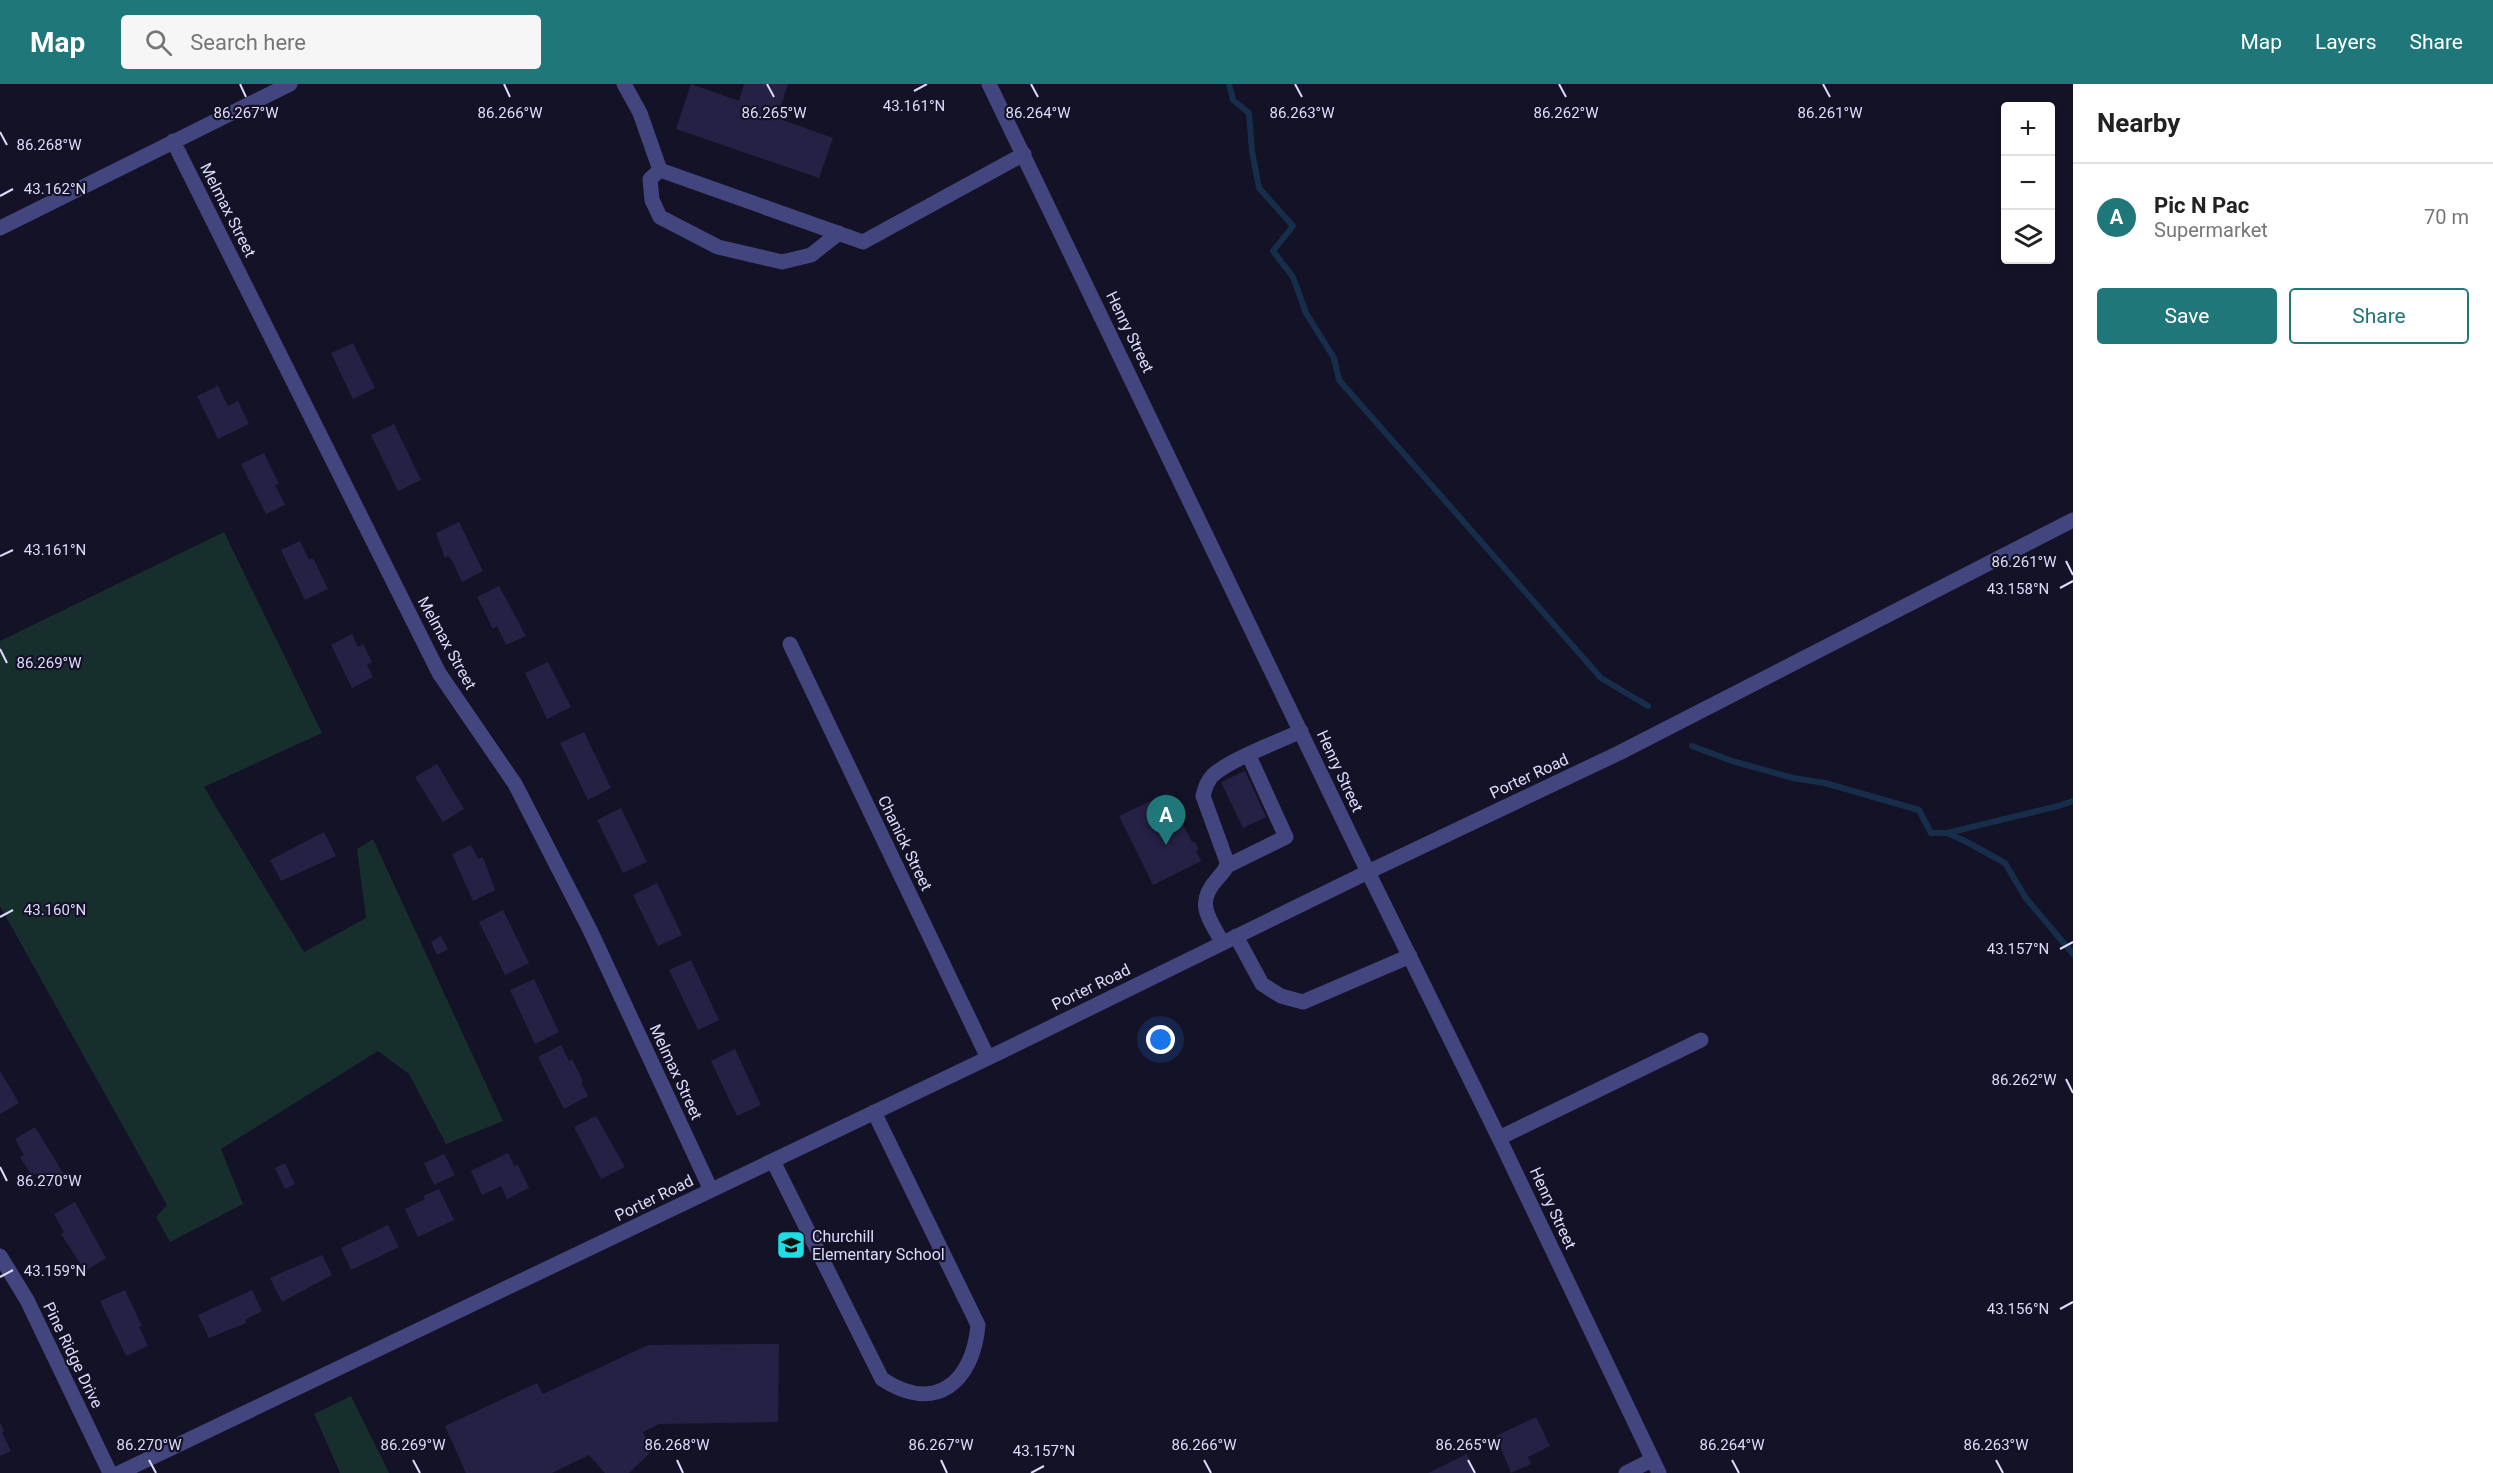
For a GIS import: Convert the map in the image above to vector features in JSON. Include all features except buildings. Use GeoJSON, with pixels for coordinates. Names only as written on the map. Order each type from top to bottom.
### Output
{"type":"FeatureCollection","features":[{"type":"Feature","properties":{"kind":"street"},"geometry":{"type":"LineString","coordinates":[[0,228],[290,84]]}},
{"type":"Feature","properties":{"kind":"street"},"geometry":{"type":"LineString","coordinates":[[624,84],[640,113],[660,170]]}},
{"type":"Feature","properties":{"kind":"street","name":"Henry Street"},"geometry":{"type":"LineString","coordinates":[[989,84],[1368,872],[1499,1138],[1655,1467]]}},
{"type":"Feature","properties":{"kind":"street","name":"Melmax Street"},"geometry":{"type":"LineString","coordinates":[[173,141],[440,673],[515,784],[580,909],[711,1190]]}},
{"type":"Feature","properties":{"kind":"street"},"geometry":{"type":"LineString","coordinates":[[660,170],[863,242],[1024,154]]}},
{"type":"Feature","properties":{"kind":"street"},"geometry":{"type":"LineString","coordinates":[[660,170],[651,179],[652,200],[660,217],[718,247],[782,262],[811,255],[839,233]]}},
{"type":"Feature","properties":{"kind":"street","name":"Porter Road"},"geometry":{"type":"LineString","coordinates":[[119,1473],[988,1058],[1229,939],[1619,753],[2073,520]]}},
{"type":"Feature","properties":{"kind":"street","name":"Chanick Street"},"geometry":{"type":"LineString","coordinates":[[790,644],[988,1058]]}},
{"type":"Feature","properties":{"kind":"street"},"geometry":{"type":"LineString","coordinates":[[1227,866],[1224,851],[1203,796],[1205,786],[1224,767],[1301,731]]}},
{"type":"Feature","properties":{"kind":"street"},"geometry":{"type":"LineString","coordinates":[[1249,756],[1286,837],[1227,866],[1208,889],[1204,899],[1205,909],[1262,984],[1281,996],[1302,1002],[1410,956]]}},
{"type":"Feature","properties":{"kind":"street"},"geometry":{"type":"LineString","coordinates":[[1499,1138],[1701,1040]]}},
{"type":"Feature","properties":{"kind":"street"},"geometry":{"type":"LineString","coordinates":[[773,1161],[882,1378],[900,1391],[925,1393],[948,1388],[967,1369],[976,1345],[978,1325],[874,1112]]}},
{"type":"Feature","properties":{"kind":"street","name":"Pine Ridge Drive"},"geometry":{"type":"LineString","coordinates":[[0,1256],[27,1300],[110,1473]]}},
{"type":"Feature","properties":{"kind":"street"},"geometry":{"type":"LineString","coordinates":[[1626,1473],[1655,1467]]}},
{"type":"Feature","properties":{"kind":"green space"},"geometry":{"type":"Polygon","coordinates":[[[224,532],[322,733],[204,787],[304,952],[366,918],[357,849],[373,839],[503,1121],[446,1144],[409,1074],[378,1051],[221,1149],[243,1204],[170,1242],[156,1217],[167,1205],[0,906],[0,641],[224,532]]]}},
{"type":"Feature","properties":{"kind":"green space"},"geometry":{"type":"Polygon","coordinates":[[[351,1396],[389,1473],[340,1473],[314,1414],[351,1396]]]}},
{"type":"Feature","properties":{"kind":"waterway"},"geometry":{"type":"LineString","coordinates":[[1229,84],[1233,100],[1249,113],[1252,151],[1259,188],[1293,226],[1273,251],[1293,277],[1306,313],[1334,358],[1339,380],[1601,678],[1648,706]]}},
{"type":"Feature","properties":{"kind":"waterway"},"geometry":{"type":"LineString","coordinates":[[1692,746],[1732,761],[1793,778],[1825,783],[1919,810],[1931,833],[1947,833],[2073,801]]}},
{"type":"Feature","properties":{"kind":"waterway"},"geometry":{"type":"LineString","coordinates":[[1947,833],[2005,863],[2025,897],[2073,954]]}},
{"type":"Feature","properties":{"kind":"place","name":"Pic N Pac"},"geometry":{"type":"Point","coordinates":[1166,845]}},
{"type":"Feature","properties":{"kind":"place","name":"Churchill Elementary School"},"geometry":{"type":"Point","coordinates":[791,1245]}}]}
